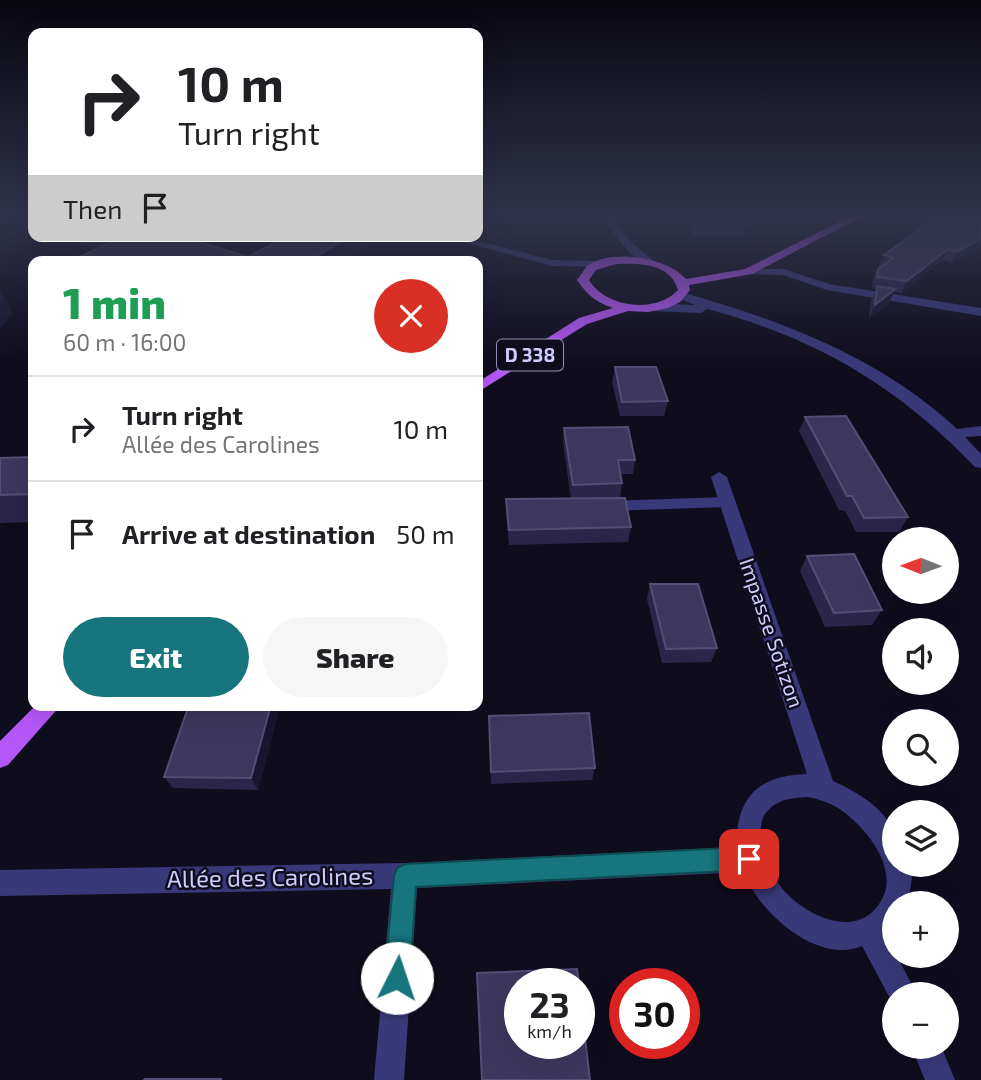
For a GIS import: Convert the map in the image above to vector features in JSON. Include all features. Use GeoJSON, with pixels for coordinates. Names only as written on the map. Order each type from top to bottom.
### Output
{"type":"FeatureCollection","features":[{"type":"Feature","properties":{"kind":"main road"},"geometry":{"type":"LineString","coordinates":[[600,264],[592,268],[583,280],[593,296],[629,307],[653,307],[665,305],[682,290],[748,272],[763,264]]}},
{"type":"Feature","properties":{"kind":"main road"},"geometry":{"type":"LineString","coordinates":[[654,264],[671,271],[748,272]]}},
{"type":"Feature","properties":{"kind":"main road"},"geometry":{"type":"LineString","coordinates":[[671,271],[682,290]]}},
{"type":"Feature","properties":{"kind":"main road","name":"D 338"},"geometry":{"type":"LineString","coordinates":[[583,321],[593,296]]}},
{"type":"Feature","properties":{"kind":"main road","name":"D 338"},"geometry":{"type":"LineString","coordinates":[[483,385],[583,321],[629,307]]}},
{"type":"Feature","properties":{"kind":"main road"},"geometry":{"type":"LineString","coordinates":[[0,757],[44,711]]}},
{"type":"Feature","properties":{"kind":"street"},"geometry":{"type":"LineString","coordinates":[[555,264],[583,280]]}},
{"type":"Feature","properties":{"kind":"street"},"geometry":{"type":"LineString","coordinates":[[748,272],[784,272],[827,286],[926,305],[981,312]]}},
{"type":"Feature","properties":{"kind":"street"},"geometry":{"type":"LineString","coordinates":[[682,290],[715,309]]}},
{"type":"Feature","properties":{"kind":"street"},"geometry":{"type":"LineString","coordinates":[[653,307],[715,309],[757,319],[826,348],[880,380],[941,422],[981,463]]}},
{"type":"Feature","properties":{"kind":"street"},"geometry":{"type":"LineString","coordinates":[[952,434],[981,431]]}},
{"type":"Feature","properties":{"kind":"street","name":"Impasse Sotizon"},"geometry":{"type":"LineString","coordinates":[[719,477],[824,789]]}},
{"type":"Feature","properties":{"kind":"street"},"geometry":{"type":"LineString","coordinates":[[882,835],[865,814],[845,799],[824,789],[801,785],[779,788],[762,797],[751,813],[746,834],[749,859],[759,882],[776,904],[797,921],[822,933],[846,936],[869,932],[882,923]]}},
{"type":"Feature","properties":{"kind":"street","name":"Allée des Carolines"},"geometry":{"type":"LineString","coordinates":[[0,883],[405,876],[749,859]]}},
{"type":"Feature","properties":{"kind":"street"},"geometry":{"type":"LineString","coordinates":[[389,1080],[405,876]]}},
{"type":"Feature","properties":{"kind":"street"},"geometry":{"type":"LineString","coordinates":[[869,932],[896,982]]}},
{"type":"Feature","properties":{"kind":"street"},"geometry":{"type":"LineString","coordinates":[[931,1059],[940,1080]]}},
{"type":"Feature","properties":{"kind":"lane"},"geometry":{"type":"LineString","coordinates":[[589,506],[727,502]]}},
{"type":"Feature","properties":{"kind":"building"},"geometry":{"type":"Polygon","coordinates":[[[884,264],[928,264],[907,281],[877,277],[878,269],[884,264]]]}},
{"type":"Feature","properties":{"kind":"building"},"geometry":{"type":"Polygon","coordinates":[[[877,286],[895,289],[875,305],[877,286]]]}},
{"type":"Feature","properties":{"kind":"building"},"geometry":{"type":"Polygon","coordinates":[[[615,367],[656,367],[668,401],[622,402],[615,367]]]}},
{"type":"Feature","properties":{"kind":"building"},"geometry":{"type":"Polygon","coordinates":[[[846,416],[908,517],[864,518],[852,496],[847,496],[805,417],[846,416]]]}},
{"type":"Feature","properties":{"kind":"building"},"geometry":{"type":"Polygon","coordinates":[[[628,427],[635,460],[618,460],[622,483],[573,485],[564,428],[628,427]]]}},
{"type":"Feature","properties":{"kind":"building"},"geometry":{"type":"Polygon","coordinates":[[[28,457],[28,494],[0,495],[0,458],[28,457]]]}},
{"type":"Feature","properties":{"kind":"building"},"geometry":{"type":"Polygon","coordinates":[[[625,498],[631,527],[509,530],[506,499],[625,498]]]}},
{"type":"Feature","properties":{"kind":"building"},"geometry":{"type":"Polygon","coordinates":[[[854,554],[882,610],[834,613],[807,556],[854,554]]]}},
{"type":"Feature","properties":{"kind":"building"},"geometry":{"type":"Polygon","coordinates":[[[650,584],[698,584],[717,648],[666,649],[650,584]]]}},
{"type":"Feature","properties":{"kind":"building"},"geometry":{"type":"Polygon","coordinates":[[[187,711],[269,711],[251,778],[164,777],[187,711]]]}},
{"type":"Feature","properties":{"kind":"building"},"geometry":{"type":"Polygon","coordinates":[[[589,713],[595,768],[491,772],[489,716],[589,713]]]}},
{"type":"Feature","properties":{"kind":"building"},"geometry":{"type":"Polygon","coordinates":[[[504,972],[504,1059],[588,1059],[590,1080],[482,1080],[477,973],[504,972]]]}},
{"type":"Feature","properties":{"kind":"building"},"geometry":{"type":"Polygon","coordinates":[[[221,1079],[221,1080],[144,1080],[221,1079]]]}},
{"type":"Feature","properties":{"kind":"route"},"geometry":{"type":"LineString","coordinates":[[397,978],[405,876],[749,859]]}}]}
